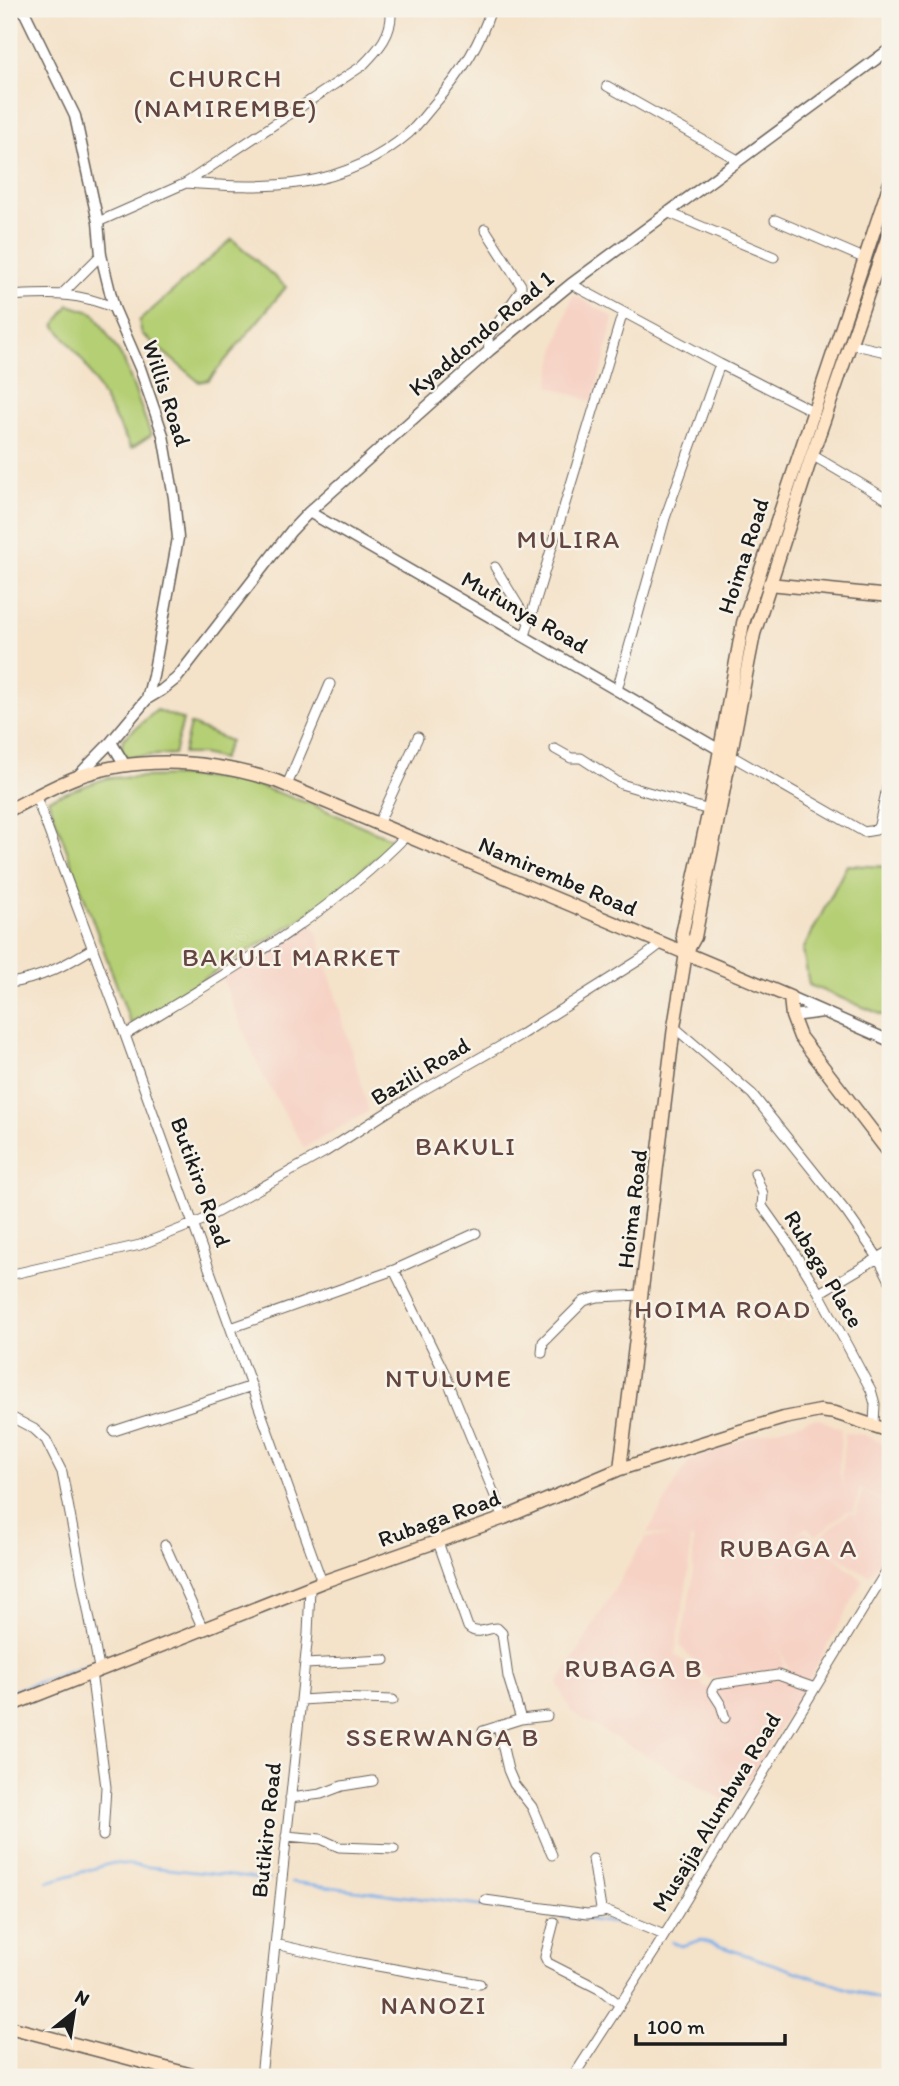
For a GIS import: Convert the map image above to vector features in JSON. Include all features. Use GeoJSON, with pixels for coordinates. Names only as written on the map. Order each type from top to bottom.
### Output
{"type":"FeatureCollection","features":[{"type":"Feature","properties":{"kind":"main road","name":"Hoima Road"},"geometry":{"type":"LineString","coordinates":[[620,1469],[674,1027],[686,953],[695,937],[720,812],[724,752],[743,623],[890,183]]}},
{"type":"Feature","properties":{"kind":"main road","name":"Hoima Road"},"geometry":{"type":"LineString","coordinates":[[686,953],[682,934],[709,810],[751,645],[812,455],[890,230]]}},
{"type":"Feature","properties":{"kind":"main road"},"geometry":{"type":"LineString","coordinates":[[769,584],[890,596]]}},
{"type":"Feature","properties":{"kind":"main road","name":"Namirembe Road"},"geometry":{"type":"LineString","coordinates":[[9,810],[76,778],[125,765],[167,761],[216,765],[251,773],[379,822],[790,997]]}},
{"type":"Feature","properties":{"kind":"main road"},"geometry":{"type":"LineString","coordinates":[[790,997],[792,1016],[800,1037],[890,1154]]}},
{"type":"Feature","properties":{"kind":"main road","name":"Rubaga Road"},"geometry":{"type":"LineString","coordinates":[[9,1706],[316,1585],[504,1518],[620,1469],[784,1418],[814,1412],[835,1413],[890,1431]]}},
{"type":"Feature","properties":{"kind":"main road"},"geometry":{"type":"LineString","coordinates":[[9,2027],[200,2077]]}},
{"type":"Feature","properties":{"kind":"street"},"geometry":{"type":"LineString","coordinates":[[98,222],[186,183],[362,66],[387,37],[391,9]]}},
{"type":"Feature","properties":{"kind":"street"},"geometry":{"type":"LineString","coordinates":[[186,183],[240,187],[287,184],[333,176],[368,162],[411,131],[447,90],[477,45],[491,9]]}},
{"type":"Feature","properties":{"kind":"street","name":"Willis Road"},"geometry":{"type":"LineString","coordinates":[[25,10],[75,116],[98,222],[101,255],[114,307],[140,368],[163,435],[178,538],[147,699],[76,778]]}},
{"type":"Feature","properties":{"kind":"street","name":"Kyaddondo Road 1"},"geometry":{"type":"LineString","coordinates":[[147,699],[177,678],[291,531],[309,512],[489,351],[571,284],[890,49]]}},
{"type":"Feature","properties":{"kind":"street"},"geometry":{"type":"LineString","coordinates":[[607,86],[738,160]]}},
{"type":"Feature","properties":{"kind":"street"},"geometry":{"type":"LineString","coordinates":[[667,212],[774,257]]}},
{"type":"Feature","properties":{"kind":"street"},"geometry":{"type":"LineString","coordinates":[[775,220],[866,259]]}},
{"type":"Feature","properties":{"kind":"street"},"geometry":{"type":"LineString","coordinates":[[485,229],[521,285],[521,290],[488,337],[489,351]]}},
{"type":"Feature","properties":{"kind":"street"},"geometry":{"type":"LineString","coordinates":[[63,293],[101,255]]}},
{"type":"Feature","properties":{"kind":"street"},"geometry":{"type":"LineString","coordinates":[[571,284],[720,365],[815,412]]}},
{"type":"Feature","properties":{"kind":"street"},"geometry":{"type":"LineString","coordinates":[[9,296],[63,293],[95,299],[114,307]]}},
{"type":"Feature","properties":{"kind":"street"},"geometry":{"type":"LineString","coordinates":[[525,636],[623,312]]}},
{"type":"Feature","properties":{"kind":"street"},"geometry":{"type":"LineString","coordinates":[[851,344],[890,354]]}},
{"type":"Feature","properties":{"kind":"street"},"geometry":{"type":"LineString","coordinates":[[617,690],[665,518],[720,365]]}},
{"type":"Feature","properties":{"kind":"street"},"geometry":{"type":"LineString","coordinates":[[812,455],[890,501]]}},
{"type":"Feature","properties":{"kind":"street","name":"Mufunya Road"},"geometry":{"type":"LineString","coordinates":[[309,512],[724,752]]}},
{"type":"Feature","properties":{"kind":"street"},"geometry":{"type":"LineString","coordinates":[[495,567],[528,622]]}},
{"type":"Feature","properties":{"kind":"street"},"geometry":{"type":"LineString","coordinates":[[287,785],[330,684]]}},
{"type":"Feature","properties":{"kind":"street"},"geometry":{"type":"LineString","coordinates":[[379,822],[418,737]]}},
{"type":"Feature","properties":{"kind":"street"},"geometry":{"type":"LineString","coordinates":[[111,742],[125,765]]}},
{"type":"Feature","properties":{"kind":"street"},"geometry":{"type":"LineString","coordinates":[[555,749],[571,758],[581,758],[621,784],[709,810]]}},
{"type":"Feature","properties":{"kind":"street"},"geometry":{"type":"LineString","coordinates":[[724,752],[864,832],[876,830],[879,825],[890,775]]}},
{"type":"Feature","properties":{"kind":"street","name":"Butikiro Road"},"geometry":{"type":"LineString","coordinates":[[36,797],[252,1386],[316,1585],[290,1798],[261,2077]]}},
{"type":"Feature","properties":{"kind":"street"},"geometry":{"type":"LineString","coordinates":[[125,1035],[316,914],[371,870],[407,835]]}},
{"type":"Feature","properties":{"kind":"street","name":"Bazili Road"},"geometry":{"type":"LineString","coordinates":[[9,1275],[140,1245],[193,1224],[325,1152],[411,1097],[522,1034],[662,943]]}},
{"type":"Feature","properties":{"kind":"street"},"geometry":{"type":"LineString","coordinates":[[9,983],[25,981],[46,973],[93,948]]}},
{"type":"Feature","properties":{"kind":"street"},"geometry":{"type":"LineString","coordinates":[[790,997],[890,1041]]}},
{"type":"Feature","properties":{"kind":"street"},"geometry":{"type":"LineString","coordinates":[[792,1016],[823,1012]]}},
{"type":"Feature","properties":{"kind":"street"},"geometry":{"type":"LineString","coordinates":[[674,1027],[752,1094],[847,1213],[890,1281]]}},
{"type":"Feature","properties":{"kind":"street","name":"Rubaga Place"},"geometry":{"type":"LineString","coordinates":[[755,1173],[763,1194],[762,1206],[819,1293],[871,1390],[875,1405],[874,1424]]}},
{"type":"Feature","properties":{"kind":"street"},"geometry":{"type":"LineString","coordinates":[[231,1328],[394,1270],[476,1233]]}},
{"type":"Feature","properties":{"kind":"street"},"geometry":{"type":"LineString","coordinates":[[819,1293],[890,1251]]}},
{"type":"Feature","properties":{"kind":"street"},"geometry":{"type":"LineString","coordinates":[[394,1270],[445,1374],[504,1518]]}},
{"type":"Feature","properties":{"kind":"street"},"geometry":{"type":"LineString","coordinates":[[542,1353],[543,1342],[584,1300],[642,1295]]}},
{"type":"Feature","properties":{"kind":"street"},"geometry":{"type":"LineString","coordinates":[[114,1432],[252,1386]]}},
{"type":"Feature","properties":{"kind":"street"},"geometry":{"type":"LineString","coordinates":[[15,1419],[34,1429],[46,1440],[62,1472],[95,1670],[106,1787],[103,1836]]}},
{"type":"Feature","properties":{"kind":"street"},"geometry":{"type":"LineString","coordinates":[[438,1542],[468,1627],[479,1632],[498,1628],[502,1633],[508,1677],[521,1719]]}},
{"type":"Feature","properties":{"kind":"street"},"geometry":{"type":"LineString","coordinates":[[165,1545],[202,1629]]}},
{"type":"Feature","properties":{"kind":"street","name":"Musajja Alumbwa Road"},"geometry":{"type":"LineString","coordinates":[[573,2077],[664,1935],[890,1565]]}},
{"type":"Feature","properties":{"kind":"street"},"geometry":{"type":"LineString","coordinates":[[305,1664],[385,1660]]}},
{"type":"Feature","properties":{"kind":"street"},"geometry":{"type":"LineString","coordinates":[[725,1718],[712,1691],[716,1684],[778,1675],[815,1688]]}},
{"type":"Feature","properties":{"kind":"street"},"geometry":{"type":"LineString","coordinates":[[301,1700],[393,1700]]}},
{"type":"Feature","properties":{"kind":"street"},"geometry":{"type":"LineString","coordinates":[[483,1731],[521,1719],[547,1716]]}},
{"type":"Feature","properties":{"kind":"street"},"geometry":{"type":"LineString","coordinates":[[498,1726],[508,1770],[514,1784],[532,1807],[552,1855]]}},
{"type":"Feature","properties":{"kind":"street"},"geometry":{"type":"LineString","coordinates":[[290,1798],[321,1794],[342,1786],[373,1781]]}},
{"type":"Feature","properties":{"kind":"street"},"geometry":{"type":"LineString","coordinates":[[286,1836],[321,1839],[339,1847],[394,1849]]}},
{"type":"Feature","properties":{"kind":"street"},"geometry":{"type":"LineString","coordinates":[[593,1860],[603,1912]]}},
{"type":"Feature","properties":{"kind":"street"},"geometry":{"type":"LineString","coordinates":[[485,1900],[587,1914],[612,1913],[649,1931],[664,1935]]}},
{"type":"Feature","properties":{"kind":"street"},"geometry":{"type":"LineString","coordinates":[[554,1922],[545,1957],[548,1963],[601,1990],[620,2005]]}},
{"type":"Feature","properties":{"kind":"street"},"geometry":{"type":"LineString","coordinates":[[275,1944],[355,1962],[480,1984]]}},
{"type":"Feature","properties":{"kind":"shaded area"},"geometry":{"type":"Polygon","coordinates":[[[573,294],[613,317],[605,359],[592,402],[549,386],[555,352],[573,294]]]}},
{"type":"Feature","properties":{"kind":"shaded area"},"geometry":{"type":"Polygon","coordinates":[[[309,921],[317,932],[369,1111],[304,1148],[260,1070],[222,978],[309,921]]]}},
{"type":"Feature","properties":{"kind":"shaded area"},"geometry":{"type":"Polygon","coordinates":[[[817,1418],[841,1429],[839,1468],[844,1494],[842,1473],[845,1433],[865,1435],[890,1447],[890,1504],[860,1489],[854,1512],[847,1511],[816,1536],[806,1528],[792,1537],[805,1531],[863,1581],[808,1681],[790,1675],[779,1645],[784,1669],[709,1679],[680,1646],[693,1579],[693,1539],[690,1539],[689,1570],[675,1654],[692,1668],[705,1688],[772,1678],[804,1686],[734,1806],[571,1712],[558,1684],[646,1537],[673,1537],[647,1533],[688,1462],[748,1437],[817,1418]]]}},
{"type":"Feature","properties":{"kind":"shaded area"},"geometry":{"type":"Polygon","coordinates":[[[862,1491],[890,1506],[890,1544],[869,1576],[837,1556],[818,1538],[849,1513],[856,1514],[862,1491]]]}},
{"type":"Feature","properties":{"kind":"green space"},"geometry":{"type":"Polygon","coordinates":[[[232,239],[286,287],[209,380],[199,382],[142,334],[139,321],[232,239]]]}},
{"type":"Feature","properties":{"kind":"green space"},"geometry":{"type":"Polygon","coordinates":[[[69,305],[94,313],[124,361],[151,435],[131,448],[85,364],[55,325],[69,305]]]}},
{"type":"Feature","properties":{"kind":"green space"},"geometry":{"type":"Polygon","coordinates":[[[157,710],[183,720],[174,754],[127,757],[121,750],[123,739],[157,710]]]}},
{"type":"Feature","properties":{"kind":"green space"},"geometry":{"type":"Polygon","coordinates":[[[190,724],[230,741],[222,759],[202,754],[183,754],[190,724]]]}},
{"type":"Feature","properties":{"kind":"green space"},"geometry":{"type":"Polygon","coordinates":[[[178,776],[243,781],[311,804],[392,839],[382,853],[307,915],[131,1024],[48,799],[107,778],[178,776]]]}},
{"type":"Feature","properties":{"kind":"green space"},"geometry":{"type":"Polygon","coordinates":[[[847,865],[890,867],[890,1018],[809,985],[803,950],[847,865]]]}},
{"type":"Feature","properties":{"kind":"waterway"},"geometry":{"type":"LineString","coordinates":[[9,1692],[95,1663]]}},
{"type":"Feature","properties":{"kind":"waterway"},"geometry":{"type":"LineString","coordinates":[[47,1882],[113,1863],[269,1880]]}},
{"type":"Feature","properties":{"kind":"waterway"},"geometry":{"type":"LineString","coordinates":[[292,1882],[629,1925]]}},
{"type":"Feature","properties":{"kind":"waterway"},"geometry":{"type":"LineString","coordinates":[[672,1942],[681,1946],[701,1940],[890,2003]]}},
{"type":"Feature","properties":{"kind":"district","name":"CHURCH (NAMIREMBE)"},"geometry":{"type":"Point","coordinates":[226,93]}},
{"type":"Feature","properties":{"kind":"district","name":"MULIRA"},"geometry":{"type":"Point","coordinates":[569,539]}},
{"type":"Feature","properties":{"kind":"district","name":"BAKULI MARKET"},"geometry":{"type":"Point","coordinates":[292,957]}},
{"type":"Feature","properties":{"kind":"district","name":"BAKULI"},"geometry":{"type":"Point","coordinates":[466,1146]}},
{"type":"Feature","properties":{"kind":"district","name":"HOIMA ROAD"},"geometry":{"type":"Point","coordinates":[723,1309]}},
{"type":"Feature","properties":{"kind":"district","name":"NTULUME"},"geometry":{"type":"Point","coordinates":[449,1378]}},
{"type":"Feature","properties":{"kind":"district","name":"RUBAGA A"},"geometry":{"type":"Point","coordinates":[789,1548]}},
{"type":"Feature","properties":{"kind":"district","name":"RUBAGA B"},"geometry":{"type":"Point","coordinates":[634,1668]}},
{"type":"Feature","properties":{"kind":"district","name":"SSERWANGA B"},"geometry":{"type":"Point","coordinates":[443,1737]}},
{"type":"Feature","properties":{"kind":"district","name":"NANOZI"},"geometry":{"type":"Point","coordinates":[434,2005]}}]}
